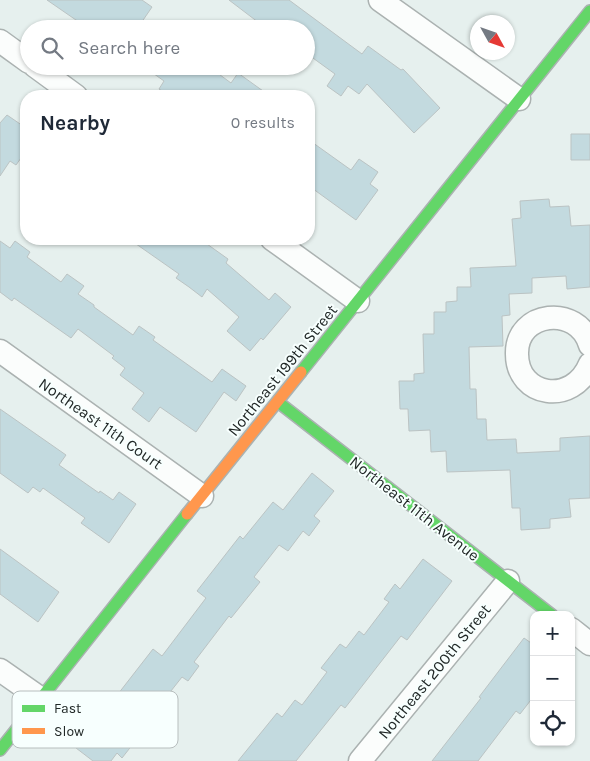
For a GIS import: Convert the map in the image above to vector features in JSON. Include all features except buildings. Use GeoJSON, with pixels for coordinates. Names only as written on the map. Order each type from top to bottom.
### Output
{"type":"FeatureCollection","features":[{"type":"Feature","properties":{"kind":"street"},"geometry":{"type":"LineString","coordinates":[[380,0],[519,99]]}},
{"type":"Feature","properties":{"kind":"street","name":"Northeast 199th Street"},"geometry":{"type":"LineString","coordinates":[[46,691],[590,11]]}},
{"type":"Feature","properties":{"kind":"street"},"geometry":{"type":"LineString","coordinates":[[0,41],[20,55]]}},
{"type":"Feature","properties":{"kind":"street"},"geometry":{"type":"LineString","coordinates":[[47,75],[68,90]]}},
{"type":"Feature","properties":{"kind":"street"},"geometry":{"type":"LineString","coordinates":[[280,245],[358,301]]}},
{"type":"Feature","properties":{"kind":"street"},"geometry":{"type":"LineString","coordinates":[[589,340],[581,328],[571,321],[559,317],[547,318],[535,322],[526,330],[519,340],[516,353],[518,365],[523,376],[532,385],[543,390],[555,392],[578,383],[586,374],[590,364]]}},
{"type":"Feature","properties":{"kind":"street","name":"Northeast 11th Court"},"geometry":{"type":"LineString","coordinates":[[0,351],[202,496]]}},
{"type":"Feature","properties":{"kind":"street","name":"Northeast 11th Avenue"},"geometry":{"type":"LineString","coordinates":[[278,402],[547,611]]}},
{"type":"Feature","properties":{"kind":"street","name":"Northeast 200th Street"},"geometry":{"type":"LineString","coordinates":[[360,761],[508,581]]}},
{"type":"Feature","properties":{"kind":"street"},"geometry":{"type":"LineString","coordinates":[[575,632],[590,644]]}},
{"type":"Feature","properties":{"kind":"street"},"geometry":{"type":"LineString","coordinates":[[0,670],[30,691]]}},
{"type":"Feature","properties":{"kind":"street","name":"Northeast 199th Street"},"geometry":{"type":"LineString","coordinates":[[0,750],[12,734]]}},
{"type":"Feature","properties":{"kind":"traffic: fast"},"geometry":{"type":"LineString","coordinates":[[301,372],[590,11]]}},
{"type":"Feature","properties":{"kind":"traffic: fast"},"geometry":{"type":"LineString","coordinates":[[278,402],[547,611]]}},
{"type":"Feature","properties":{"kind":"traffic: fast"},"geometry":{"type":"LineString","coordinates":[[47,691],[187,514]]}},
{"type":"Feature","properties":{"kind":"traffic: fast"},"geometry":{"type":"LineString","coordinates":[[0,750],[12,735]]}},
{"type":"Feature","properties":{"kind":"traffic: slow"},"geometry":{"type":"LineString","coordinates":[[187,514],[301,372]]}}]}
